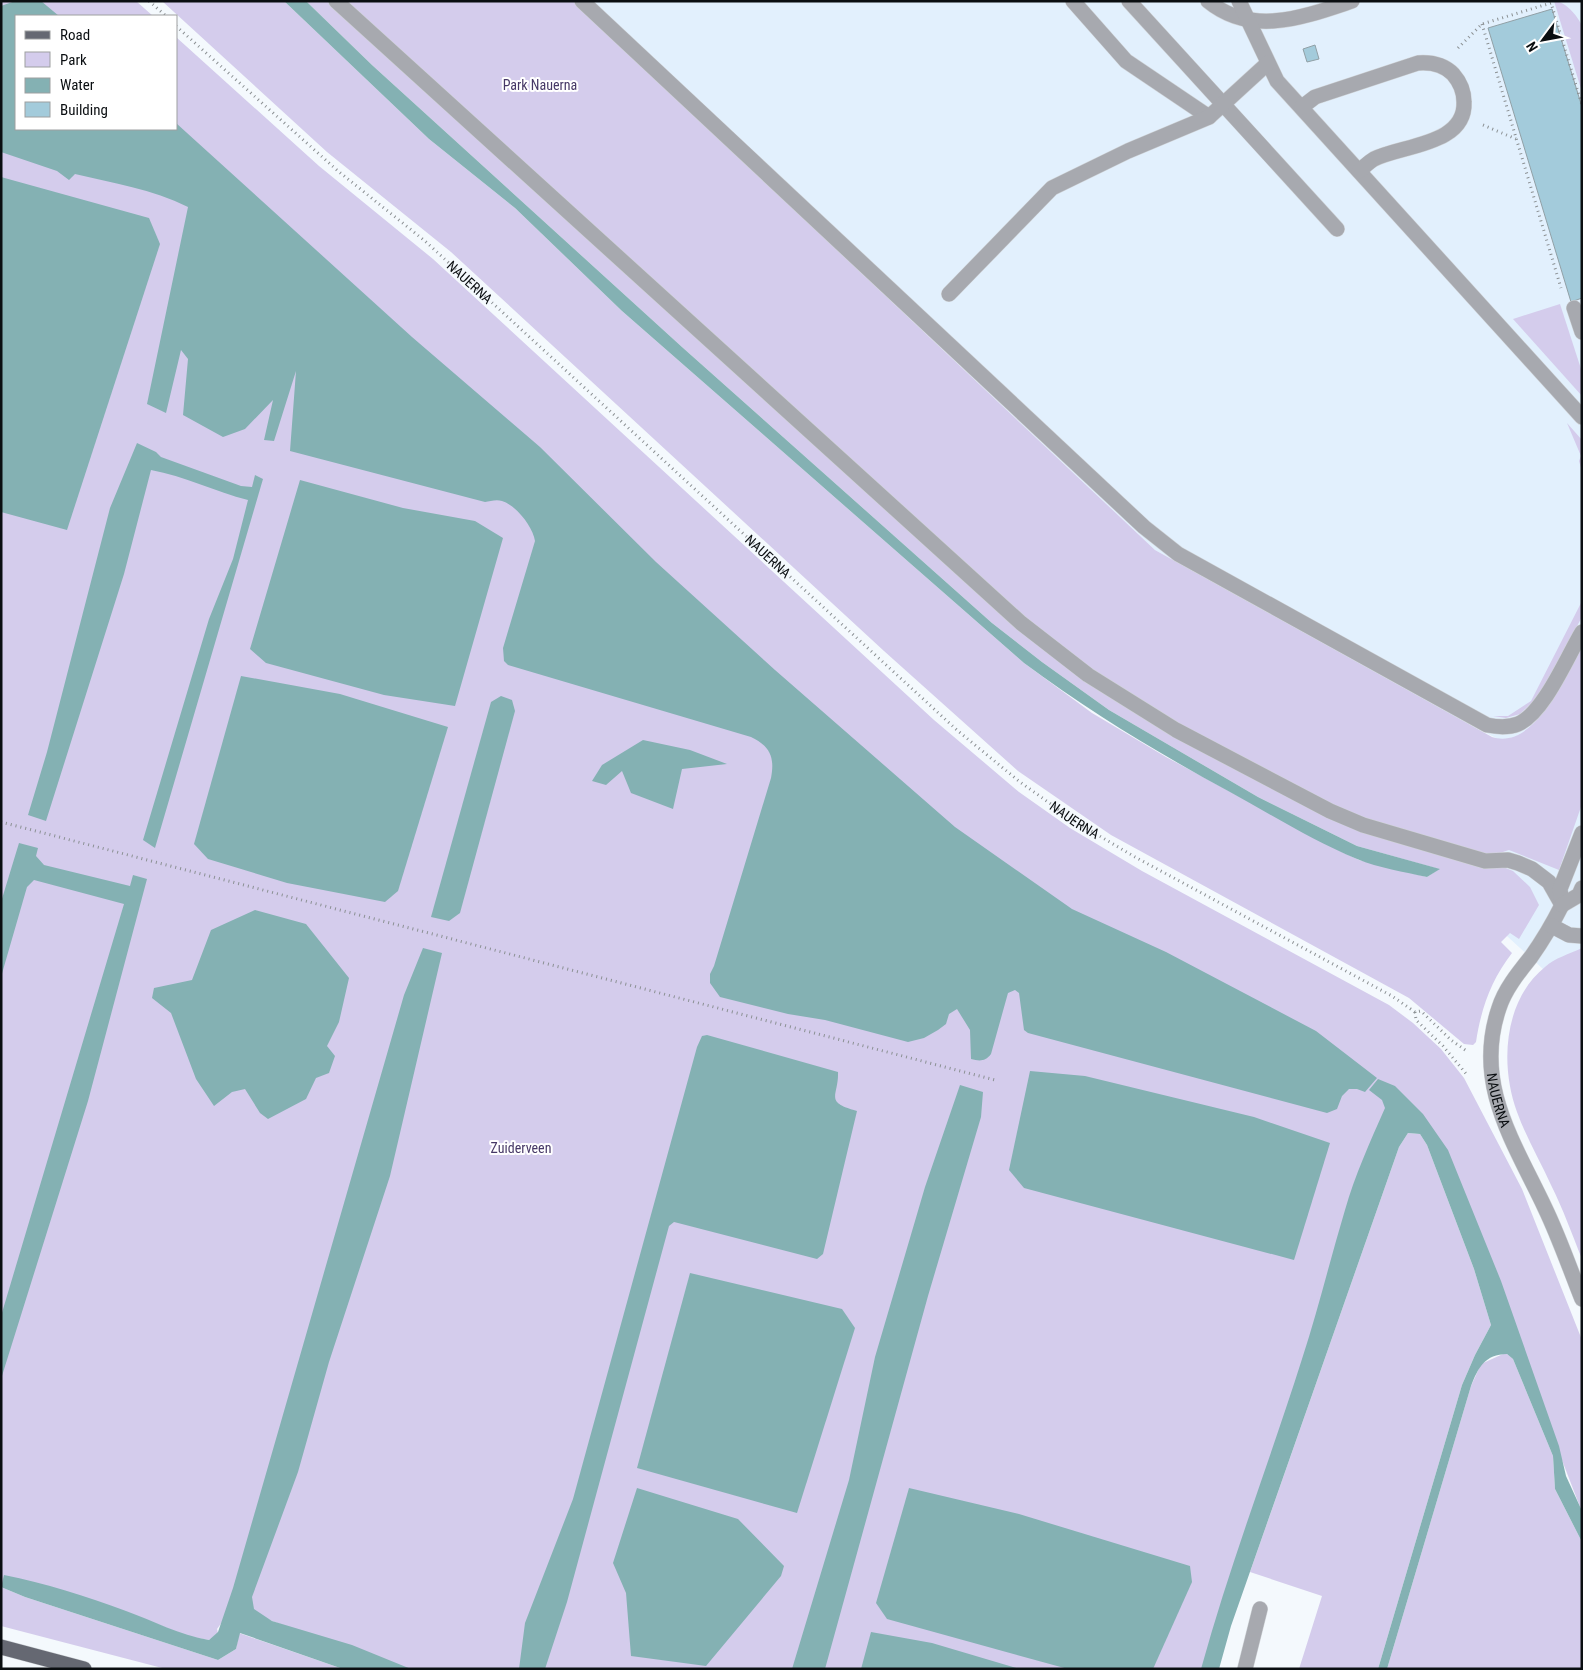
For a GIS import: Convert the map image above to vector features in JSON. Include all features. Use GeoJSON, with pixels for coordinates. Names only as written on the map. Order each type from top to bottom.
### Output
{"type":"FeatureCollection","features":[{"type":"Feature","properties":{"kind":"main road"},"geometry":{"type":"LineString","coordinates":[[1,1647],[84,1669]]}},
{"type":"Feature","properties":{"kind":"street"},"geometry":{"type":"LineString","coordinates":[[336,1],[1021,623],[1088,675],[1176,730],[1330,811],[1363,825],[1434,847],[1485,861],[1508,860],[1532,869],[1549,882],[1562,905]]}},
{"type":"Feature","properties":{"kind":"street"},"geometry":{"type":"LineString","coordinates":[[582,1],[1172,550],[1487,725],[1508,727],[1518,724],[1535,712],[1582,632]]}},
{"type":"Feature","properties":{"kind":"street"},"geometry":{"type":"LineString","coordinates":[[1073,1],[1126,61],[1209,117]]}},
{"type":"Feature","properties":{"kind":"street"},"geometry":{"type":"LineString","coordinates":[[1129,1],[1338,229]]}},
{"type":"Feature","properties":{"kind":"street"},"geometry":{"type":"LineString","coordinates":[[1208,1],[1233,16],[1246,20],[1267,22],[1301,17],[1352,1]]}},
{"type":"Feature","properties":{"kind":"street"},"geometry":{"type":"LineString","coordinates":[[1239,1],[1246,20],[1277,81],[1582,417]]}},
{"type":"Feature","properties":{"kind":"street"},"geometry":{"type":"LineString","coordinates":[[1302,107],[1315,97],[1418,63],[1430,62],[1441,65],[1459,81],[1464,104],[1462,117],[1455,127],[1444,136],[1374,159],[1359,171]]}},
{"type":"Feature","properties":{"kind":"street"},"geometry":{"type":"LineString","coordinates":[[949,294],[1052,188],[1128,151],[1209,117],[1268,63]]}},
{"type":"Feature","properties":{"kind":"street"},"geometry":{"type":"LineString","coordinates":[[1574,308],[1582,332]]}},
{"type":"Feature","properties":{"kind":"street"},"geometry":{"type":"LineString","coordinates":[[1562,905],[1560,888],[1582,833]]}},
{"type":"Feature","properties":{"kind":"street"},"geometry":{"type":"LineString","coordinates":[[1562,905],[1579,895],[1582,888]]}},
{"type":"Feature","properties":{"kind":"street","name":"NAUERNA"},"geometry":{"type":"LineString","coordinates":[[1562,905],[1552,926],[1512,983],[1499,1006],[1494,1024],[1490,1064],[1496,1101],[1508,1132],[1550,1218],[1582,1299]]}},
{"type":"Feature","properties":{"kind":"street"},"geometry":{"type":"LineString","coordinates":[[1552,926],[1569,935],[1582,936]]}},
{"type":"Feature","properties":{"kind":"street"},"geometry":{"type":"LineString","coordinates":[[1245,1669],[1260,1609]]}},
{"type":"Feature","properties":{"kind":"path"},"geometry":{"type":"LineString","coordinates":[[149,1],[165,15]]}},
{"type":"Feature","properties":{"kind":"path"},"geometry":{"type":"LineString","coordinates":[[1441,65],[1482,24],[1551,3],[1582,105]]}},
{"type":"Feature","properties":{"kind":"path"},"geometry":{"type":"LineString","coordinates":[[1482,24],[1564,301],[1574,308]]}},
{"type":"Feature","properties":{"kind":"path","name":"NAUERNA"},"geometry":{"type":"LineString","coordinates":[[178,28],[324,159],[425,241],[958,731],[1020,782],[1076,822],[1135,857],[1392,996],[1415,1012],[1421,1011],[1442,1030]]}},
{"type":"Feature","properties":{"kind":"path"},"geometry":{"type":"LineString","coordinates":[[1462,117],[1516,139]]}},
{"type":"Feature","properties":{"kind":"path"},"geometry":{"type":"LineString","coordinates":[[1,822],[995,1080]]}},
{"type":"Feature","properties":{"kind":"path","name":"NAUERNA"},"geometry":{"type":"LineString","coordinates":[[1415,1012],[1416,1020],[1436,1038]]}},
{"type":"Feature","properties":{"kind":"shaded area"},"geometry":{"type":"Polygon","coordinates":[[[573,1],[1582,1],[1582,1018],[1543,969],[1422,858],[1429,839],[1497,854],[1509,850],[1500,740],[1458,719],[1155,550],[573,1]]]}},
{"type":"Feature","properties":{"kind":"green space","name":"Zuiderveen"},"geometry":{"type":"Polygon","coordinates":[[[1,1],[136,1],[152,15],[15,15],[15,130],[178,130],[178,39],[319,166],[433,259],[934,720],[1019,792],[1070,828],[1142,871],[1389,1005],[1413,1023],[1441,1049],[1464,1078],[1522,1189],[1582,1340],[1582,1512],[1443,1152],[1405,1102],[1206,1669],[404,1669],[272,1621],[236,1603],[217,1629],[218,1633],[209,1640],[186,1636],[157,1624],[1,1584],[1,1]]]}},
{"type":"Feature","properties":{"kind":"green space","name":"Park Nauerna"},"geometry":{"type":"Polygon","coordinates":[[[162,1],[284,1],[429,139],[515,208],[622,311],[1024,663],[1092,713],[1166,757],[1359,860],[1427,877],[1439,869],[1357,846],[1258,797],[1109,710],[1042,662],[992,623],[682,347],[372,65],[306,1],[573,1],[1155,550],[1492,737],[1508,738],[1522,732],[1536,721],[1558,690],[1582,643],[1582,804],[1559,870],[1509,850],[1497,854],[1425,851],[1485,869],[1503,867],[1513,871],[1530,887],[1539,905],[1519,939],[1510,933],[1501,942],[1512,953],[1498,974],[1488,995],[1476,1042],[1473,1045],[1464,1044],[1409,998],[1111,835],[1018,771],[884,651],[451,252],[327,152],[162,1]]]}},
{"type":"Feature","properties":{"kind":"green space"},"geometry":{"type":"Polygon","coordinates":[[[1554,1],[1571,10],[1582,26],[1582,92],[1554,1]]]}},
{"type":"Feature","properties":{"kind":"green space"},"geometry":{"type":"Polygon","coordinates":[[[1560,304],[1582,372],[1582,396],[1513,319],[1560,304]]]}},
{"type":"Feature","properties":{"kind":"green space"},"geometry":{"type":"Polygon","coordinates":[[[1567,423],[1582,440],[1582,471],[1579,461],[1581,456],[1567,423]]]}},
{"type":"Feature","properties":{"kind":"green space"},"geometry":{"type":"Polygon","coordinates":[[[1582,601],[1582,617],[1538,697],[1520,714],[1506,718],[1493,716],[1508,716],[1531,701],[1582,601]]]}},
{"type":"Feature","properties":{"kind":"green space"},"geometry":{"type":"Polygon","coordinates":[[[1582,948],[1582,1259],[1560,1203],[1517,1112],[1508,1075],[1507,1055],[1513,1016],[1531,981],[1553,961],[1582,948]]]}},
{"type":"Feature","properties":{"kind":"green space"},"geometry":{"type":"Polygon","coordinates":[[[1408,1133],[1420,1134],[1427,1145],[1474,1269],[1491,1325],[1462,1385],[1378,1669],[1299,1669],[1322,1596],[1250,1572],[1399,1147],[1408,1133]]]}},
{"type":"Feature","properties":{"kind":"green space"},"geometry":{"type":"Polygon","coordinates":[[[1507,1354],[1513,1359],[1553,1456],[1555,1489],[1582,1542],[1582,1669],[1387,1669],[1471,1386],[1481,1364],[1507,1354]]]}},
{"type":"Feature","properties":{"kind":"green space"},"geometry":{"type":"Polygon","coordinates":[[[1,1587],[25,1597],[218,1660],[236,1649],[239,1633],[343,1669],[166,1669],[1,1626],[1,1587]]]}},
{"type":"Feature","properties":{"kind":"water"},"geometry":{"type":"Polygon","coordinates":[[[15,1],[41,1],[58,15],[15,15],[15,130],[178,130],[178,125],[412,337],[540,447],[656,562],[775,670],[955,827],[1072,909],[1166,952],[1316,1031],[1377,1078],[1365,1092],[1349,1089],[1342,1096],[1337,1109],[1327,1113],[1028,1033],[1024,1030],[1019,993],[1015,990],[1008,993],[991,1054],[984,1060],[971,1059],[970,1030],[957,1009],[949,1014],[946,1024],[938,1030],[924,1038],[908,1042],[825,1020],[788,1014],[720,997],[710,983],[710,974],[771,778],[772,764],[767,748],[751,737],[508,665],[504,661],[503,648],[535,541],[534,535],[527,523],[513,507],[502,501],[485,502],[290,451],[296,371],[274,441],[264,440],[273,400],[245,429],[223,437],[183,415],[188,359],[181,350],[166,413],[147,404],[188,207],[146,191],[75,174],[69,180],[57,171],[1,152],[1,6],[15,1]]]}},
{"type":"Feature","properties":{"kind":"water"},"geometry":{"type":"Polygon","coordinates":[[[284,1],[306,1],[372,65],[682,347],[992,623],[1042,662],[1109,710],[1258,797],[1357,846],[1440,869],[1427,877],[1365,862],[1324,844],[1151,747],[1099,715],[1024,663],[622,311],[515,208],[429,139],[284,1]]]}},
{"type":"Feature","properties":{"kind":"water"},"geometry":{"type":"Polygon","coordinates":[[[1,177],[149,218],[160,244],[67,530],[1,512],[1,177]]]}},
{"type":"Feature","properties":{"kind":"water"},"geometry":{"type":"Polygon","coordinates":[[[137,443],[156,452],[161,457],[241,486],[252,487],[255,475],[263,479],[155,848],[143,840],[209,619],[233,559],[248,500],[163,473],[151,470],[124,574],[46,821],[28,815],[47,752],[110,508],[137,443]]]}},
{"type":"Feature","properties":{"kind":"water"},"geometry":{"type":"Polygon","coordinates":[[[300,480],[403,508],[475,521],[503,538],[455,706],[384,695],[266,663],[250,649],[300,480]]]}},
{"type":"Feature","properties":{"kind":"water"},"geometry":{"type":"Polygon","coordinates":[[[241,676],[340,694],[448,727],[398,891],[385,902],[287,883],[208,859],[194,844],[241,676]]]}},
{"type":"Feature","properties":{"kind":"water"},"geometry":{"type":"Polygon","coordinates":[[[501,696],[512,700],[515,711],[460,913],[449,921],[431,917],[491,702],[501,696]]]}},
{"type":"Feature","properties":{"kind":"water"},"geometry":{"type":"Polygon","coordinates":[[[643,740],[690,750],[727,764],[682,769],[673,809],[631,793],[622,771],[606,785],[592,781],[602,765],[643,740]]]}},
{"type":"Feature","properties":{"kind":"water"},"geometry":{"type":"Polygon","coordinates":[[[19,843],[38,848],[36,856],[44,865],[130,886],[133,875],[147,879],[88,1101],[1,1379],[1,1316],[124,904],[34,880],[27,887],[1,977],[1,902],[19,843]]]}},
{"type":"Feature","properties":{"kind":"water"},"geometry":{"type":"Polygon","coordinates":[[[255,910],[306,924],[349,978],[339,1022],[327,1046],[335,1056],[329,1073],[316,1078],[306,1099],[268,1119],[260,1113],[245,1089],[232,1092],[214,1106],[196,1079],[171,1013],[152,998],[154,988],[192,980],[211,930],[255,910]]]}},
{"type":"Feature","properties":{"kind":"water"},"geometry":{"type":"Polygon","coordinates":[[[423,948],[442,953],[390,1176],[329,1362],[298,1472],[252,1597],[254,1609],[272,1621],[352,1645],[411,1669],[343,1669],[240,1633],[236,1649],[218,1660],[25,1597],[1,1587],[4,1575],[81,1595],[198,1638],[209,1640],[218,1632],[233,1588],[404,995],[423,948]]]}},
{"type":"Feature","properties":{"kind":"water"},"geometry":{"type":"Polygon","coordinates":[[[707,1035],[838,1072],[836,1101],[846,1108],[857,1111],[823,1254],[817,1259],[674,1222],[669,1226],[567,1602],[545,1669],[519,1669],[525,1623],[573,1499],[697,1047],[702,1036],[707,1035]]]}},
{"type":"Feature","properties":{"kind":"water"},"geometry":{"type":"Polygon","coordinates":[[[1030,1071],[1085,1076],[1254,1117],[1330,1143],[1294,1260],[1024,1188],[1009,1170],[1030,1071]]]}},
{"type":"Feature","properties":{"kind":"water"},"geometry":{"type":"Polygon","coordinates":[[[1378,1079],[1395,1086],[1423,1114],[1448,1150],[1501,1281],[1559,1446],[1566,1476],[1582,1511],[1582,1542],[1555,1489],[1553,1456],[1513,1359],[1507,1354],[1493,1356],[1483,1363],[1476,1373],[1471,1386],[1387,1669],[1378,1669],[1462,1385],[1491,1325],[1474,1269],[1427,1145],[1420,1134],[1408,1133],[1399,1147],[1231,1626],[1219,1669],[1201,1669],[1224,1591],[1308,1341],[1349,1197],[1385,1108],[1382,1100],[1369,1090],[1378,1079]]]}},
{"type":"Feature","properties":{"kind":"water"},"geometry":{"type":"Polygon","coordinates":[[[960,1085],[983,1092],[981,1117],[928,1296],[825,1669],[792,1669],[849,1480],[875,1357],[925,1187],[960,1085]]]}},
{"type":"Feature","properties":{"kind":"water"},"geometry":{"type":"Polygon","coordinates":[[[690,1273],[842,1309],[855,1328],[797,1513],[637,1468],[690,1273]]]}},
{"type":"Feature","properties":{"kind":"water"},"geometry":{"type":"Polygon","coordinates":[[[637,1488],[738,1519],[784,1566],[781,1576],[706,1666],[631,1656],[626,1593],[613,1563],[637,1488]]]}},
{"type":"Feature","properties":{"kind":"water"},"geometry":{"type":"Polygon","coordinates":[[[909,1488],[1019,1514],[1190,1566],[1192,1582],[1153,1669],[1068,1669],[887,1619],[876,1603],[909,1488]]]}},
{"type":"Feature","properties":{"kind":"water"},"geometry":{"type":"Polygon","coordinates":[[[871,1632],[932,1643],[1020,1669],[861,1669],[871,1632]]]}},
{"type":"Feature","properties":{"kind":"building"},"geometry":{"type":"Polygon","coordinates":[[[1552,9],[1582,107],[1582,298],[1571,302],[1488,28],[1552,9]]]}},
{"type":"Feature","properties":{"kind":"building"},"geometry":{"type":"Polygon","coordinates":[[[1315,45],[1319,59],[1307,62],[1303,49],[1315,45]]]}}]}
